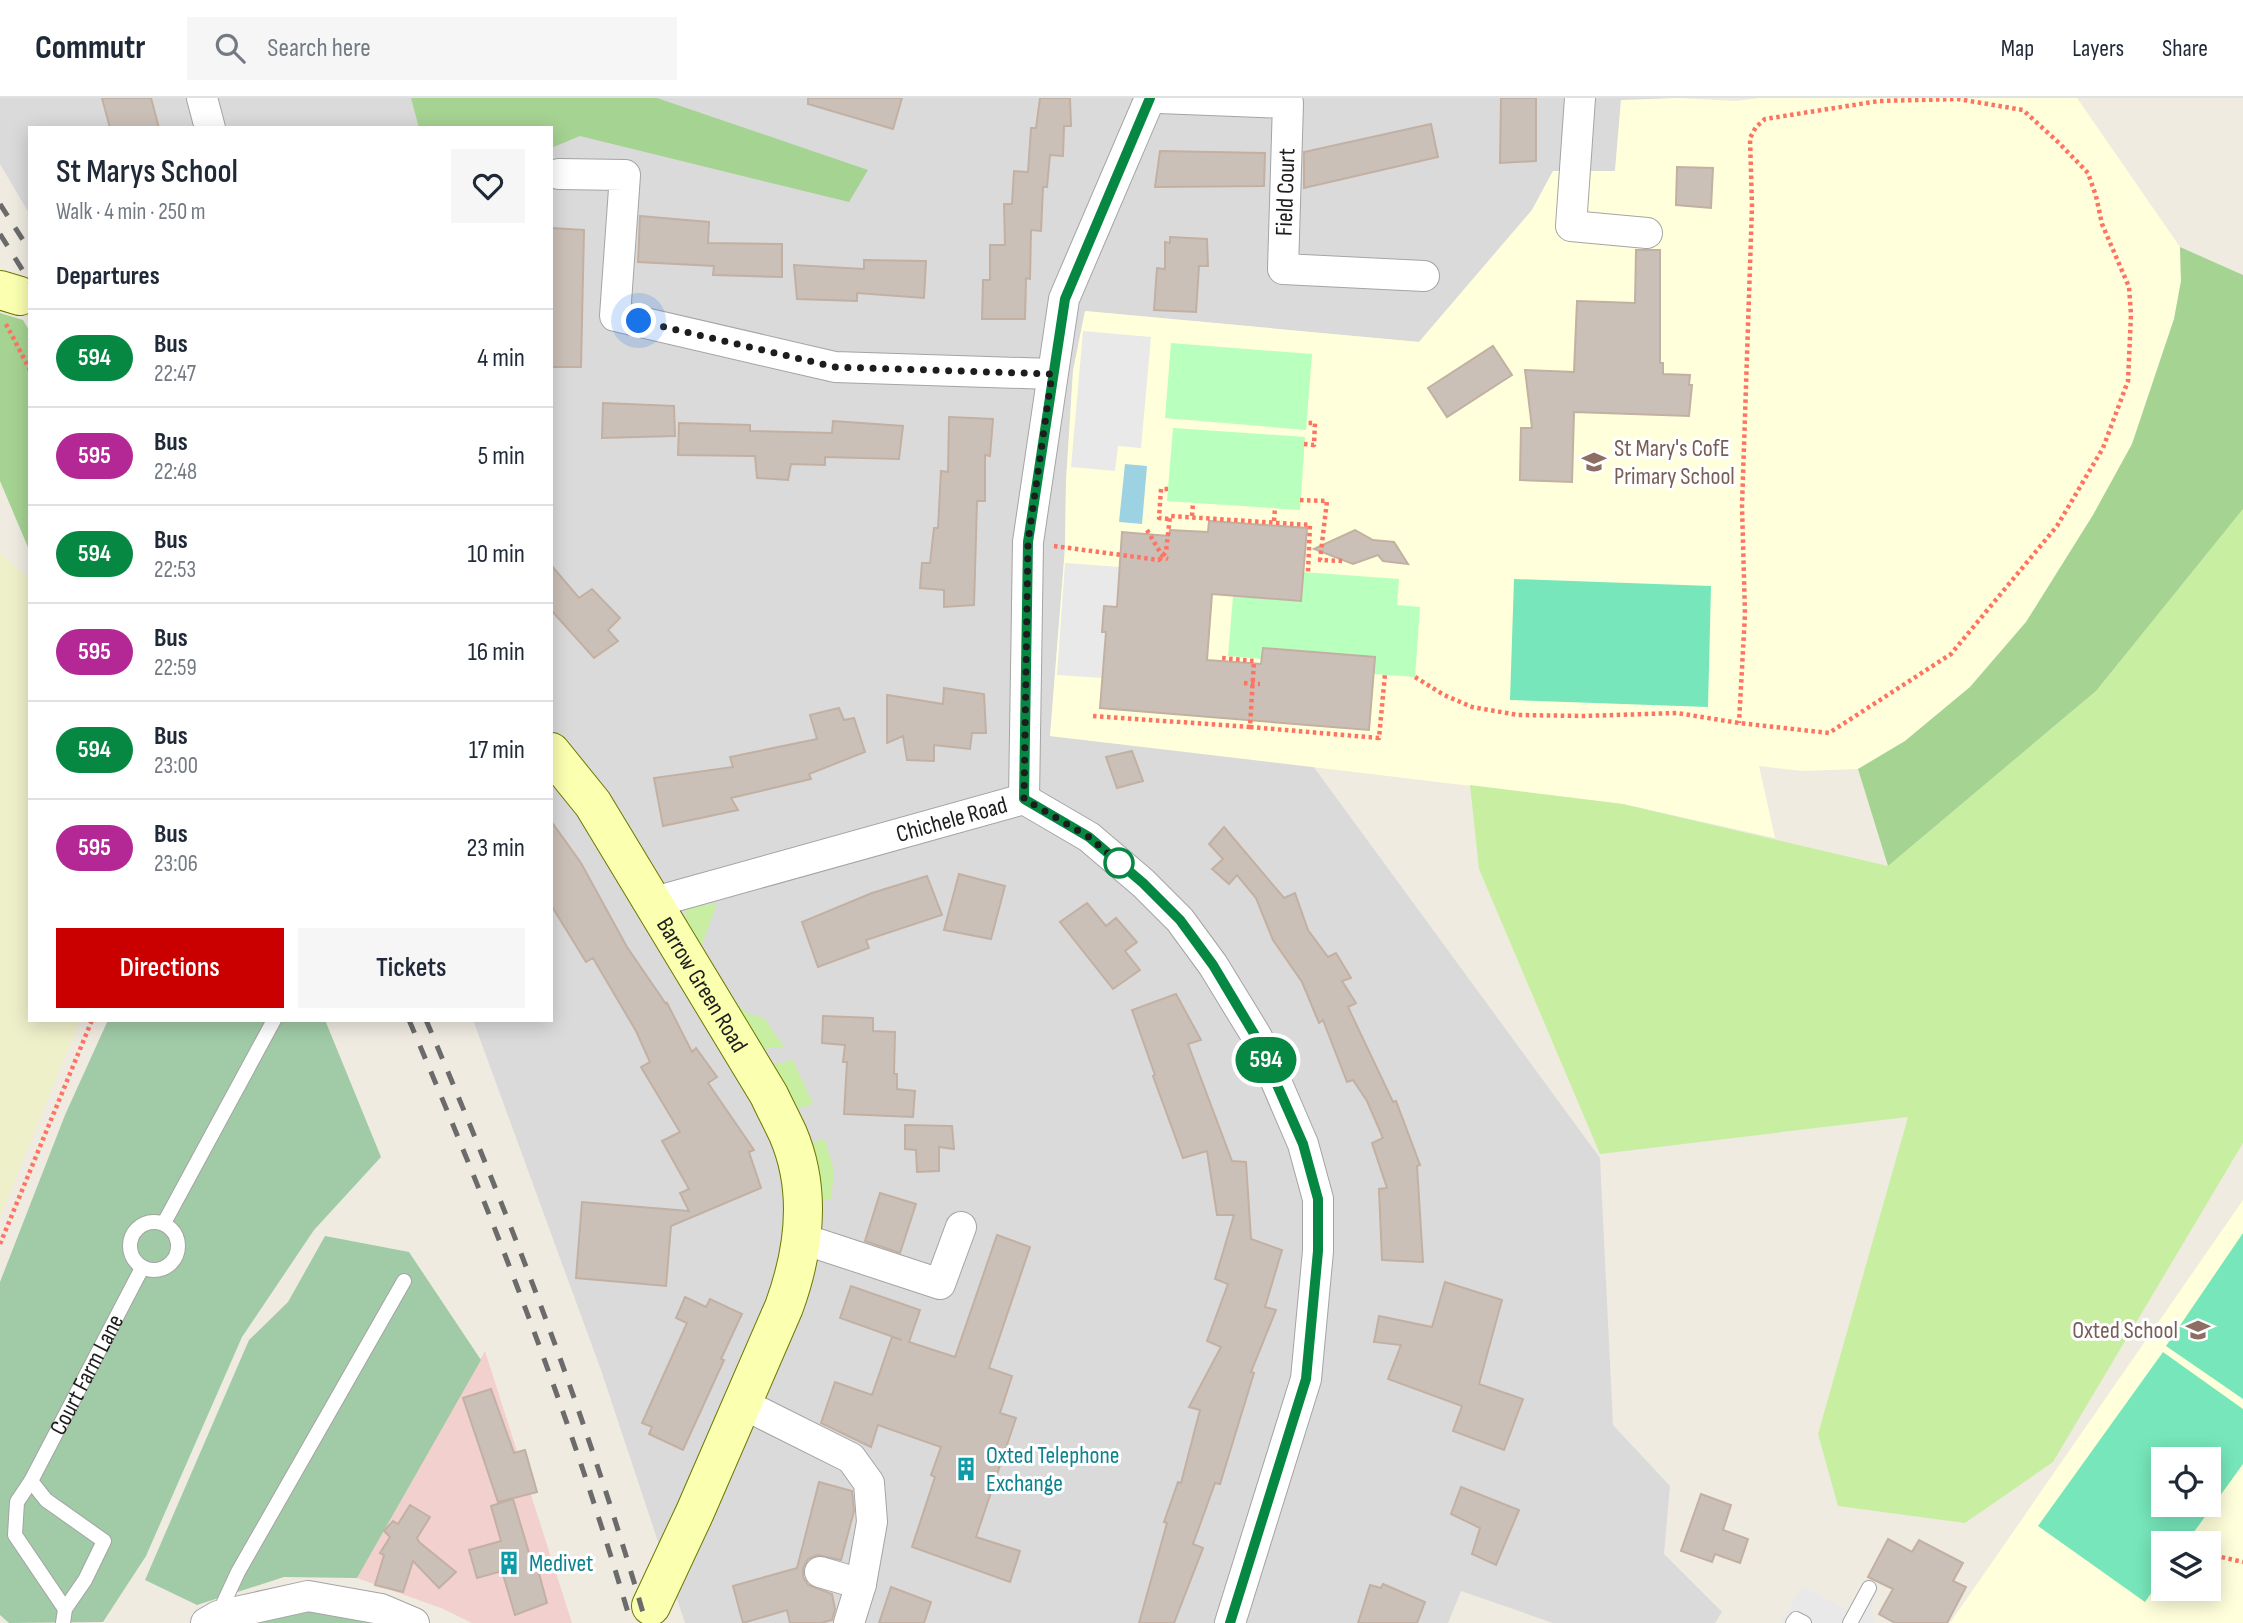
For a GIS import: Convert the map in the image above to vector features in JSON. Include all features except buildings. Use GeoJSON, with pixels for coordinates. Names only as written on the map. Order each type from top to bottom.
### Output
{"type":"FeatureCollection","features":[{"type":"Feature","properties":{"kind":"street"},"geometry":{"type":"LineString","coordinates":[[202,98],[209,126]]}},
{"type":"Feature","properties":{"kind":"street"},"geometry":{"type":"LineString","coordinates":[[1024,799],[1028,542],[1065,299],[1150,98]]}},
{"type":"Feature","properties":{"kind":"street","name":"Field Court"},"geometry":{"type":"LineString","coordinates":[[1160,98],[1288,103],[1283,269],[1424,276]]}},
{"type":"Feature","properties":{"kind":"street"},"geometry":{"type":"LineString","coordinates":[[1580,98],[1571,226],[1647,233]]}},
{"type":"Feature","properties":{"kind":"street"},"geometry":{"type":"LineString","coordinates":[[559,174],[625,175],[615,316],[835,367],[1052,374]]}},
{"type":"Feature","properties":{"kind":"street","name":"Barrow Green Road"},"geometry":{"type":"LineString","coordinates":[[553,754],[593,804],[769,1095],[788,1135],[802,1195],[803,1239],[785,1307],[651,1606]]}},
{"type":"Feature","properties":{"kind":"street","name":"Chichele Road"},"geometry":{"type":"LineString","coordinates":[[651,903],[1024,799],[1089,837],[1143,883],[1189,931],[1213,965],[1256,1037],[1303,1144],[1318,1199],[1318,1251],[1306,1379],[1230,1623]]}},
{"type":"Feature","properties":{"kind":"street"},"geometry":{"type":"LineString","coordinates":[[803,1239],[940,1284],[961,1227]]}},
{"type":"Feature","properties":{"kind":"street"},"geometry":{"type":"LineString","coordinates":[[741,1404],[851,1458],[869,1483],[872,1522],[861,1584],[849,1623]]}},
{"type":"Feature","properties":{"kind":"street"},"geometry":{"type":"LineString","coordinates":[[820,1572],[861,1584]]}},
{"type":"Feature","properties":{"kind":"street"},"geometry":{"type":"LineString","coordinates":[[212,1619],[308,1596],[381,1609],[414,1623]]}},
{"type":"Feature","properties":{"kind":"lane"},"geometry":{"type":"LineString","coordinates":[[164,1223],[273,1022]]}},
{"type":"Feature","properties":{"kind":"lane"},"geometry":{"type":"LineString","coordinates":[[149,1222],[164,1223],[176,1234],[179,1250],[172,1264],[158,1271],[142,1268],[132,1257],[129,1242],[136,1229],[149,1222]]}},
{"type":"Feature","properties":{"kind":"lane","name":"Court Farm Lane"},"geometry":{"type":"LineString","coordinates":[[31,1481],[46,1500],[104,1541],[64,1616],[15,1535],[18,1502],[142,1268]]}},
{"type":"Feature","properties":{"kind":"lane"},"geometry":{"type":"LineString","coordinates":[[212,1619],[404,1281]]}},
{"type":"Feature","properties":{"kind":"lane"},"geometry":{"type":"LineString","coordinates":[[1850,1623],[1869,1588]]}},
{"type":"Feature","properties":{"kind":"lane"},"geometry":{"type":"LineString","coordinates":[[1793,1623],[1796,1619],[1804,1623]]}},
{"type":"Feature","properties":{"kind":"path"},"geometry":{"type":"LineString","coordinates":[[1415,677],[1444,695],[1472,707],[1518,715],[1677,713],[1738,723],[1829,733],[1951,654],[2057,526],[2103,448],[2128,381],[2131,314],[2129,287],[2102,224],[2088,173],[2023,110],[1958,99],[1879,101],[1765,119],[1756,127],[1750,138],[1752,206],[1742,506],[1745,614],[1738,723]]}},
{"type":"Feature","properties":{"kind":"path"},"geometry":{"type":"LineString","coordinates":[[9,303],[28,364]]}},
{"type":"Feature","properties":{"kind":"path"},"geometry":{"type":"LineString","coordinates":[[1304,444],[1314,445],[1315,424],[1307,423]]}},
{"type":"Feature","properties":{"kind":"path"},"geometry":{"type":"LineString","coordinates":[[1168,489],[1161,489],[1159,518],[1170,519]]}},
{"type":"Feature","properties":{"kind":"path"},"geometry":{"type":"LineString","coordinates":[[1300,500],[1327,501],[1320,560],[1343,561]]}},
{"type":"Feature","properties":{"kind":"path"},"geometry":{"type":"LineString","coordinates":[[1192,516],[1193,503]]}},
{"type":"Feature","properties":{"kind":"path"},"geometry":{"type":"LineString","coordinates":[[1275,508],[1275,521]]}},
{"type":"Feature","properties":{"kind":"path"},"geometry":{"type":"LineString","coordinates":[[1166,558],[1170,516],[1275,521],[1310,525],[1308,572]]}},
{"type":"Feature","properties":{"kind":"path"},"geometry":{"type":"LineString","coordinates":[[1147,530],[1166,558]]}},
{"type":"Feature","properties":{"kind":"path"},"geometry":{"type":"LineString","coordinates":[[1028,542],[1159,560],[1166,558]]}},
{"type":"Feature","properties":{"kind":"path"},"geometry":{"type":"LineString","coordinates":[[1222,658],[1254,659],[1250,727]]}},
{"type":"Feature","properties":{"kind":"path"},"geometry":{"type":"LineString","coordinates":[[1093,716],[1269,728],[1302,727],[1362,732],[1379,738],[1385,674]]}},
{"type":"Feature","properties":{"kind":"path"},"geometry":{"type":"LineString","coordinates":[[1244,683],[1260,684]]}},
{"type":"Feature","properties":{"kind":"path"},"geometry":{"type":"LineString","coordinates":[[1269,728],[1270,722]]}},
{"type":"Feature","properties":{"kind":"path"},"geometry":{"type":"LineString","coordinates":[[0,1244],[91,1022]]}},
{"type":"Feature","properties":{"kind":"path"},"geometry":{"type":"LineString","coordinates":[[2221,1557],[2243,1562]]}},
{"type":"Feature","properties":{"kind":"shaded area"},"geometry":{"type":"Polygon","coordinates":[[[0,98],[1678,98],[1621,101],[1615,172],[1553,171],[1532,210],[1419,342],[1085,311],[1073,371],[1065,548],[1050,736],[1313,766],[1600,1158],[1613,1425],[1670,1486],[1664,1554],[1722,1612],[1715,1623],[1553,1623],[1461,1591],[1448,1623],[685,1623],[602,1373],[474,1022],[553,1022],[553,126],[28,126],[28,212],[0,164],[0,98]]]}},
{"type":"Feature","properties":{"kind":"shaded area","name":"St Mary's CofE Primary School"},"geometry":{"type":"Polygon","coordinates":[[[1678,98],[1736,101],[1759,98],[2077,98],[2180,247],[2181,281],[2174,319],[2132,444],[2093,515],[2026,622],[1970,687],[1905,741],[1858,769],[1803,771],[1759,766],[1775,838],[1623,804],[1050,736],[1065,548],[1073,371],[1085,311],[1419,342],[1532,210],[1553,171],[1615,171],[1621,100],[1678,98]]]}},
{"type":"Feature","properties":{"kind":"shaded area"},"geometry":{"type":"Polygon","coordinates":[[[1083,331],[1151,337],[1141,448],[1118,446],[1115,471],[1071,467],[1083,331]]]}},
{"type":"Feature","properties":{"kind":"shaded area"},"geometry":{"type":"Polygon","coordinates":[[[0,552],[28,578],[28,1022],[79,1022],[0,1217],[0,552]]]}},
{"type":"Feature","properties":{"kind":"shaded area"},"geometry":{"type":"Polygon","coordinates":[[[1065,563],[1120,567],[1117,607],[1109,632],[1103,678],[1057,675],[1065,563]]]}},
{"type":"Feature","properties":{"kind":"shaded area"},"geometry":{"type":"Polygon","coordinates":[[[107,1022],[326,1022],[381,1157],[314,1230],[242,1337],[146,1556],[103,1622],[9,1623],[0,1615],[0,1282],[65,1115],[107,1022]]]}},
{"type":"Feature","properties":{"kind":"shaded area","name":"Oxted School"},"geometry":{"type":"Polygon","coordinates":[[[2243,1200],[2243,1623],[1950,1623],[2243,1200]]]}},
{"type":"Feature","properties":{"kind":"shaded area"},"geometry":{"type":"Polygon","coordinates":[[[325,1236],[409,1252],[481,1360],[357,1578],[284,1577],[197,1605],[145,1580],[249,1340],[288,1302],[325,1236]]]}},
{"type":"Feature","properties":{"kind":"shaded area"},"geometry":{"type":"Polygon","coordinates":[[[485,1351],[572,1623],[472,1623],[441,1608],[357,1578],[485,1351]]]}},
{"type":"Feature","properties":{"kind":"shaded area"},"geometry":{"type":"Polygon","coordinates":[[[1866,1583],[1877,1589],[1871,1609],[1874,1623],[1781,1623],[1802,1586],[1851,1612],[1866,1583]]]}},
{"type":"Feature","properties":{"kind":"shaded area"},"geometry":{"type":"Polygon","coordinates":[[[304,1611],[380,1622],[384,1623],[253,1623],[304,1611]]]}},
{"type":"Feature","properties":{"kind":"green space"},"geometry":{"type":"Polygon","coordinates":[[[411,98],[657,98],[868,170],[849,202],[580,136],[553,147],[553,126],[418,126],[411,98]]]}},
{"type":"Feature","properties":{"kind":"green space"},"geometry":{"type":"Polygon","coordinates":[[[2180,247],[2243,275],[2243,509],[2096,691],[1888,866],[1858,769],[1905,741],[1970,687],[2026,622],[2093,515],[2132,444],[2174,319],[2181,281],[2180,247]]]}},
{"type":"Feature","properties":{"kind":"green space"},"geometry":{"type":"Polygon","coordinates":[[[0,313],[23,320],[28,329],[28,547],[0,481],[0,313]]]}},
{"type":"Feature","properties":{"kind":"green space"},"geometry":{"type":"Polygon","coordinates":[[[1171,343],[1312,354],[1306,430],[1165,418],[1171,343]]]}},
{"type":"Feature","properties":{"kind":"green space"},"geometry":{"type":"Polygon","coordinates":[[[1173,428],[1305,437],[1300,510],[1167,501],[1173,428]]]}},
{"type":"Feature","properties":{"kind":"green space"},"geometry":{"type":"Polygon","coordinates":[[[2243,509],[2243,1143],[2053,1462],[1965,1523],[1838,1506],[1818,1434],[1908,1117],[1600,1154],[1479,869],[1470,785],[1623,804],[1888,866],[2096,691],[2243,509]]]}},
{"type":"Feature","properties":{"kind":"green space"},"geometry":{"type":"Polygon","coordinates":[[[1303,572],[1399,579],[1397,605],[1420,607],[1415,677],[1373,674],[1263,648],[1262,659],[1228,656],[1233,596],[1303,572]]]}},
{"type":"Feature","properties":{"kind":"green space"},"geometry":{"type":"Polygon","coordinates":[[[1514,579],[1711,586],[1708,707],[1510,700],[1514,579]]]}},
{"type":"Feature","properties":{"kind":"green space"},"geometry":{"type":"Polygon","coordinates":[[[717,903],[699,953],[684,921],[686,909],[717,903]]]}},
{"type":"Feature","properties":{"kind":"green space"},"geometry":{"type":"Polygon","coordinates":[[[731,1000],[749,1014],[764,1018],[784,1047],[761,1049],[731,1000]]]}},
{"type":"Feature","properties":{"kind":"green space"},"geometry":{"type":"Polygon","coordinates":[[[793,1060],[813,1104],[795,1109],[772,1065],[793,1060]]]}},
{"type":"Feature","properties":{"kind":"green space"},"geometry":{"type":"Polygon","coordinates":[[[825,1139],[834,1171],[831,1200],[817,1198],[808,1143],[825,1139]]]}},
{"type":"Feature","properties":{"kind":"green space"},"geometry":{"type":"Polygon","coordinates":[[[2243,1233],[2243,1399],[2166,1346],[2243,1233]]]}},
{"type":"Feature","properties":{"kind":"green space"},"geometry":{"type":"Polygon","coordinates":[[[2163,1352],[2243,1409],[2243,1464],[2221,1494],[2221,1447],[2151,1447],[2151,1517],[2205,1517],[2195,1531],[2151,1531],[2151,1593],[2145,1602],[2038,1526],[2163,1352]]]}},
{"type":"Feature","properties":{"kind":"water"},"geometry":{"type":"Polygon","coordinates":[[[1125,464],[1147,466],[1142,524],[1119,522],[1125,464]]]}},
{"type":"Feature","properties":{"kind":"railway"},"geometry":{"type":"LineString","coordinates":[[0,204],[28,248]]}},
{"type":"Feature","properties":{"kind":"railway"},"geometry":{"type":"LineString","coordinates":[[0,234],[28,279]]}},
{"type":"Feature","properties":{"kind":"railway"},"geometry":{"type":"LineString","coordinates":[[410,1022],[471,1168],[557,1394],[631,1623]]}},
{"type":"Feature","properties":{"kind":"railway"},"geometry":{"type":"LineString","coordinates":[[427,1022],[488,1168],[573,1394],[646,1623]]}},
{"type":"Feature","properties":{"kind":"bus line","name":"594"},"geometry":{"type":"LineString","coordinates":[[1150,98],[1065,299],[1028,542],[1024,799],[1089,837],[1143,883],[1180,920],[1213,965],[1256,1037],[1303,1144],[1318,1199],[1318,1251],[1306,1379],[1230,1623]]}},
{"type":"Feature","properties":{"kind":"place","name":"St Mary's CofE Primary School"},"geometry":{"type":"Point","coordinates":[1594,462]}},
{"type":"Feature","properties":{"kind":"place","name":"Oxted School"},"geometry":{"type":"Point","coordinates":[2198,1330]}},
{"type":"Feature","properties":{"kind":"place","name":"Oxted Telephone Exchange"},"geometry":{"type":"Point","coordinates":[966,1469]}},
{"type":"Feature","properties":{"kind":"place","name":"Medivet"},"geometry":{"type":"Point","coordinates":[509,1563]}},
{"type":"Feature","properties":{"kind":"route"},"geometry":{"type":"LineString","coordinates":[[639,321],[835,367],[1052,374],[1028,542],[1024,799],[1089,837],[1125,868],[1119,863]]}}]}
